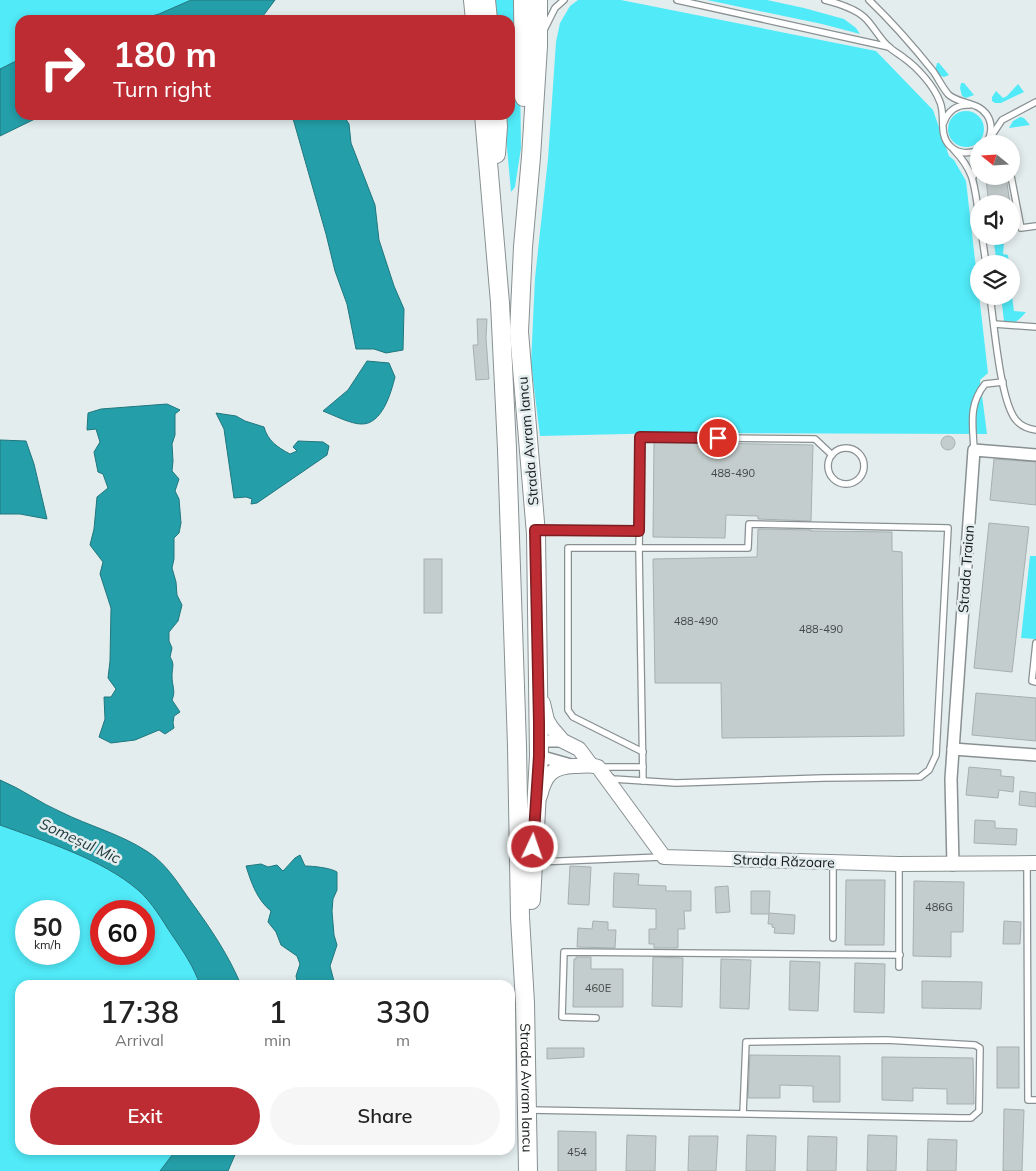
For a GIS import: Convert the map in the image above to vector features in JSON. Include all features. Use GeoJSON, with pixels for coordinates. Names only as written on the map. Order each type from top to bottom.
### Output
{"type":"FeatureCollection","features":[{"type":"Feature","properties":{"kind":"main road"},"geometry":{"type":"LineString","coordinates":[[473,0],[474,15]]}},
{"type":"Feature","properties":{"kind":"main road"},"geometry":{"type":"LineString","coordinates":[[486,0],[488,15]]}},
{"type":"Feature","properties":{"kind":"main road"},"geometry":{"type":"LineString","coordinates":[[523,0],[524,118],[531,157]]}},
{"type":"Feature","properties":{"kind":"main road","name":"Strada Avram Iancu"},"geometry":{"type":"LineString","coordinates":[[525,1003],[539,749],[535,530],[520,332],[523,247],[538,46],[538,0]]}},
{"type":"Feature","properties":{"kind":"main road","name":"Strada Avram Iancu"},"geometry":{"type":"LineString","coordinates":[[484,120],[500,303],[507,449],[517,746],[520,917],[525,1003],[528,1171]]}},
{"type":"Feature","properties":{"kind":"main road"},"geometry":{"type":"LineString","coordinates":[[492,200],[497,120]]}},
{"type":"Feature","properties":{"kind":"street"},"geometry":{"type":"LineString","coordinates":[[974,450],[1036,455]]}},
{"type":"Feature","properties":{"kind":"street","name":"Strada Traian"},"geometry":{"type":"LineString","coordinates":[[953,865],[951,779],[974,450]]}},
{"type":"Feature","properties":{"kind":"street"},"geometry":{"type":"LineString","coordinates":[[538,686],[547,720],[563,741],[580,749],[595,766],[664,857]]}},
{"type":"Feature","properties":{"kind":"street"},"geometry":{"type":"LineString","coordinates":[[539,749],[563,741]]}},
{"type":"Feature","properties":{"kind":"street"},"geometry":{"type":"LineString","coordinates":[[539,749],[574,766]]}},
{"type":"Feature","properties":{"kind":"street"},"geometry":{"type":"LineString","coordinates":[[953,749],[1036,755]]}},
{"type":"Feature","properties":{"kind":"street"},"geometry":{"type":"LineString","coordinates":[[535,816],[541,790],[552,771],[563,767],[595,766]]}},
{"type":"Feature","properties":{"kind":"street","name":"Strada Răzoare"},"geometry":{"type":"LineString","coordinates":[[664,857],[899,864],[1032,864]]}},
{"type":"Feature","properties":{"kind":"lane"},"geometry":{"type":"LineString","coordinates":[[538,46],[549,18],[564,0]]}},
{"type":"Feature","properties":{"kind":"lane"},"geometry":{"type":"LineString","coordinates":[[677,0],[889,47]]}},
{"type":"Feature","properties":{"kind":"lane"},"geometry":{"type":"LineString","coordinates":[[825,0],[848,8],[864,17],[889,47],[906,58],[935,91],[941,104],[943,133],[970,171]]}},
{"type":"Feature","properties":{"kind":"lane"},"geometry":{"type":"LineString","coordinates":[[869,0],[928,66],[948,95],[985,112],[991,126],[988,135]]}},
{"type":"Feature","properties":{"kind":"lane"},"geometry":{"type":"LineString","coordinates":[[991,135],[1002,120],[1036,102]]}},
{"type":"Feature","properties":{"kind":"lane"},"geometry":{"type":"LineString","coordinates":[[943,126],[945,118],[950,111],[964,104],[973,105]]}},
{"type":"Feature","properties":{"kind":"lane"},"geometry":{"type":"LineString","coordinates":[[950,145],[960,152],[970,152]]}},
{"type":"Feature","properties":{"kind":"lane"},"geometry":{"type":"LineString","coordinates":[[1013,185],[1020,228],[1036,226]]}},
{"type":"Feature","properties":{"kind":"lane"},"geometry":{"type":"LineString","coordinates":[[991,305],[1006,401],[1015,420],[1023,426],[1036,430]]}},
{"type":"Feature","properties":{"kind":"lane"},"geometry":{"type":"LineString","coordinates":[[994,324],[1036,327]]}},
{"type":"Feature","properties":{"kind":"lane"},"geometry":{"type":"LineString","coordinates":[[974,450],[973,409],[976,395],[985,384],[1003,382]]}},
{"type":"Feature","properties":{"kind":"lane"},"geometry":{"type":"LineString","coordinates":[[643,781],[639,549],[640,437],[815,439],[832,455]]}},
{"type":"Feature","properties":{"kind":"lane"},"geometry":{"type":"LineString","coordinates":[[842,448],[854,450],[863,458],[864,464],[861,476],[852,483],[846,484],[835,480],[831,476],[828,465],[832,455],[842,448]]}},
{"type":"Feature","properties":{"kind":"lane"},"geometry":{"type":"LineString","coordinates":[[595,766],[613,779],[676,783],[920,777],[929,770],[936,755],[948,528],[749,524],[748,548],[568,548],[568,710],[573,717],[643,752]]}},
{"type":"Feature","properties":{"kind":"lane"},"geometry":{"type":"LineString","coordinates":[[535,530],[639,531]]}},
{"type":"Feature","properties":{"kind":"lane"},"geometry":{"type":"LineString","coordinates":[[1036,643],[1032,682],[1036,682]]}},
{"type":"Feature","properties":{"kind":"lane"},"geometry":{"type":"LineString","coordinates":[[595,766],[643,767]]}},
{"type":"Feature","properties":{"kind":"lane","name":"Strada Răzoare"},"geometry":{"type":"LineString","coordinates":[[532,862],[664,857]]}},
{"type":"Feature","properties":{"kind":"lane"},"geometry":{"type":"LineString","coordinates":[[832,862],[833,938]]}},
{"type":"Feature","properties":{"kind":"lane"},"geometry":{"type":"LineString","coordinates":[[899,864],[899,967]]}},
{"type":"Feature","properties":{"kind":"lane"},"geometry":{"type":"LineString","coordinates":[[1032,864],[1028,1100],[1036,1100]]}},
{"type":"Feature","properties":{"kind":"lane"},"geometry":{"type":"LineString","coordinates":[[596,1018],[562,1017],[564,952],[900,955]]}},
{"type":"Feature","properties":{"kind":"lane"},"geometry":{"type":"LineString","coordinates":[[527,1110],[743,1114],[971,1118],[979,1111],[980,1048],[975,1045],[886,1040],[746,1042],[743,1114]]}},
{"type":"Feature","properties":{"kind":"shaded area"},"geometry":{"type":"Polygon","coordinates":[[[0,0],[191,0],[155,15],[15,15],[15,62],[0,69],[0,0]]]}},
{"type":"Feature","properties":{"kind":"shaded area"},"geometry":{"type":"Polygon","coordinates":[[[493,0],[519,0],[521,148],[515,187],[511,192],[504,120],[515,120],[515,15],[494,15],[493,0]]]}},
{"type":"Feature","properties":{"kind":"shaded area"},"geometry":{"type":"Polygon","coordinates":[[[578,0],[621,0],[876,51],[933,110],[949,156],[954,160],[966,181],[970,216],[970,245],[973,245],[974,255],[970,255],[970,305],[980,305],[988,373],[980,380],[987,434],[669,433],[540,436],[531,363],[535,278],[548,159],[556,42],[560,23],[570,6],[578,0]]]}},
{"type":"Feature","properties":{"kind":"shaded area"},"geometry":{"type":"Polygon","coordinates":[[[707,0],[767,0],[804,8],[844,19],[856,28],[860,34],[822,24],[707,0]]]}},
{"type":"Feature","properties":{"kind":"shaded area"},"geometry":{"type":"Polygon","coordinates":[[[937,63],[949,75],[944,77],[938,75],[935,71],[937,63]]]}},
{"type":"Feature","properties":{"kind":"shaded area"},"geometry":{"type":"Polygon","coordinates":[[[961,83],[964,83],[974,95],[966,98],[962,96],[961,83]]]}},
{"type":"Feature","properties":{"kind":"shaded area"},"geometry":{"type":"Polygon","coordinates":[[[1018,84],[1024,92],[1001,103],[992,101],[996,91],[1003,98],[1018,84]]]}},
{"type":"Feature","properties":{"kind":"shaded area"},"geometry":{"type":"Polygon","coordinates":[[[959,112],[973,112],[983,122],[983,135],[970,135],[970,146],[959,146],[949,136],[949,122],[959,112]]]}},
{"type":"Feature","properties":{"kind":"shaded area"},"geometry":{"type":"Polygon","coordinates":[[[1020,117],[1024,118],[1030,125],[1009,128],[1013,121],[1020,117]]]}},
{"type":"Feature","properties":{"kind":"shaded area"},"geometry":{"type":"Polygon","coordinates":[[[994,245],[1004,245],[1003,254],[1008,255],[996,255],[994,245]]]}},
{"type":"Feature","properties":{"kind":"shaded area"},"geometry":{"type":"Polygon","coordinates":[[[1002,305],[1013,305],[1014,311],[1026,312],[1019,320],[1011,323],[1004,321],[1002,305]]]}},
{"type":"Feature","properties":{"kind":"shaded area"},"geometry":{"type":"Polygon","coordinates":[[[1030,556],[1036,556],[1036,639],[1021,638],[1030,556]]]}},
{"type":"Feature","properties":{"kind":"shaded area"},"geometry":{"type":"Polygon","coordinates":[[[0,825],[54,844],[90,860],[124,879],[147,900],[90,900],[90,965],[155,965],[155,910],[180,947],[199,980],[15,980],[15,1155],[172,1155],[160,1171],[0,1171],[0,825]]]}},
{"type":"Feature","properties":{"kind":"water"},"geometry":{"type":"Polygon","coordinates":[[[191,0],[275,0],[264,15],[155,15],[191,0]]]}},
{"type":"Feature","properties":{"kind":"water"},"geometry":{"type":"Polygon","coordinates":[[[15,62],[15,120],[33,120],[0,136],[0,69],[15,62]]]}},
{"type":"Feature","properties":{"kind":"water"},"geometry":{"type":"Polygon","coordinates":[[[293,120],[346,120],[349,124],[351,143],[375,205],[379,240],[394,286],[404,309],[403,350],[386,353],[374,349],[356,349],[347,304],[335,271],[293,120]]]}},
{"type":"Feature","properties":{"kind":"water"},"geometry":{"type":"Polygon","coordinates":[[[367,361],[389,363],[395,377],[388,399],[380,414],[368,423],[357,424],[323,411],[348,390],[367,361]]]}},
{"type":"Feature","properties":{"kind":"water"},"geometry":{"type":"Polygon","coordinates":[[[167,404],[180,410],[175,414],[172,471],[179,479],[175,491],[179,499],[181,523],[179,533],[174,538],[172,568],[177,595],[182,605],[178,621],[169,632],[169,641],[172,648],[170,657],[173,664],[174,691],[172,700],[180,712],[174,716],[174,728],[165,734],[159,730],[135,740],[111,743],[99,737],[105,719],[104,697],[111,697],[116,689],[108,678],[111,608],[100,574],[103,562],[90,545],[94,529],[97,497],[108,488],[103,474],[98,472],[94,452],[100,442],[96,429],[87,430],[88,413],[101,409],[167,404]]]}},
{"type":"Feature","properties":{"kind":"water"},"geometry":{"type":"Polygon","coordinates":[[[216,413],[236,416],[264,427],[274,443],[290,454],[297,451],[293,447],[298,441],[323,442],[329,446],[327,455],[257,503],[251,504],[252,499],[246,497],[234,498],[224,429],[216,413]]]}},
{"type":"Feature","properties":{"kind":"water"},"geometry":{"type":"Polygon","coordinates":[[[0,440],[26,441],[34,464],[47,519],[20,514],[0,514],[0,440]]]}},
{"type":"Feature","properties":{"kind":"water","name":"Someșul Mic"},"geometry":{"type":"Polygon","coordinates":[[[0,780],[72,817],[127,840],[155,857],[172,875],[206,923],[225,953],[239,980],[198,980],[188,959],[155,910],[155,900],[148,900],[124,879],[107,869],[54,844],[0,825],[0,780]]]}},
{"type":"Feature","properties":{"kind":"water"},"geometry":{"type":"Polygon","coordinates":[[[300,855],[305,866],[326,868],[337,872],[337,890],[333,899],[332,911],[334,935],[337,945],[330,966],[334,980],[297,980],[296,976],[300,964],[297,956],[281,945],[276,932],[268,922],[271,911],[258,896],[246,866],[261,864],[268,867],[277,865],[283,871],[300,855]]]}},
{"type":"Feature","properties":{"kind":"water"},"geometry":{"type":"Polygon","coordinates":[[[172,1155],[235,1155],[228,1171],[160,1171],[172,1155]]]}},
{"type":"Feature","properties":{"kind":"building"},"geometry":{"type":"Polygon","coordinates":[[[987,185],[1007,185],[1009,195],[988,195],[987,185]]]}},
{"type":"Feature","properties":{"kind":"building"},"geometry":{"type":"Polygon","coordinates":[[[477,319],[487,319],[486,338],[489,379],[476,380],[473,345],[478,345],[477,319]]]}},
{"type":"Feature","properties":{"kind":"building"},"geometry":{"type":"Polygon","coordinates":[[[945,436],[951,436],[955,443],[951,450],[945,450],[941,446],[941,440],[945,436]]]}},
{"type":"Feature","properties":{"kind":"building"},"geometry":{"type":"Polygon","coordinates":[[[654,442],[813,445],[811,521],[758,519],[758,516],[726,515],[725,538],[653,537],[654,442]]]}},
{"type":"Feature","properties":{"kind":"building"},"geometry":{"type":"Polygon","coordinates":[[[994,459],[1036,462],[1036,505],[990,500],[994,459]]]}},
{"type":"Feature","properties":{"kind":"building"},"geometry":{"type":"Polygon","coordinates":[[[989,523],[1029,527],[1012,672],[974,668],[989,523]]]}},
{"type":"Feature","properties":{"kind":"building"},"geometry":{"type":"Polygon","coordinates":[[[758,529],[892,532],[892,551],[902,552],[904,736],[722,738],[721,683],[655,683],[653,559],[757,557],[758,529]]]}},
{"type":"Feature","properties":{"kind":"building"},"geometry":{"type":"Polygon","coordinates":[[[424,559],[442,559],[442,613],[424,613],[424,559]]]}},
{"type":"Feature","properties":{"kind":"building"},"geometry":{"type":"Polygon","coordinates":[[[976,693],[1036,698],[1036,741],[972,735],[976,693]]]}},
{"type":"Feature","properties":{"kind":"building"},"geometry":{"type":"Polygon","coordinates":[[[969,767],[1001,770],[1001,776],[1014,777],[1013,792],[999,790],[998,798],[966,795],[969,767]]]}},
{"type":"Feature","properties":{"kind":"building"},"geometry":{"type":"Polygon","coordinates":[[[1020,791],[1036,793],[1036,807],[1019,805],[1020,791]]]}},
{"type":"Feature","properties":{"kind":"building"},"geometry":{"type":"Polygon","coordinates":[[[975,820],[995,821],[995,828],[1017,829],[1016,845],[974,843],[975,820]]]}},
{"type":"Feature","properties":{"kind":"building"},"geometry":{"type":"Polygon","coordinates":[[[570,866],[591,867],[589,905],[568,904],[570,866]]]}},
{"type":"Feature","properties":{"kind":"building"},"geometry":{"type":"Polygon","coordinates":[[[614,873],[639,874],[638,885],[666,886],[666,891],[691,891],[691,911],[684,911],[685,929],[678,929],[678,948],[654,948],[654,944],[649,944],[649,929],[656,929],[656,909],[613,907],[614,873]]]}},
{"type":"Feature","properties":{"kind":"building"},"geometry":{"type":"Polygon","coordinates":[[[846,880],[885,880],[884,945],[845,945],[846,880]]]}},
{"type":"Feature","properties":{"kind":"building"},"geometry":{"type":"Polygon","coordinates":[[[914,881],[964,882],[963,932],[951,932],[951,957],[913,956],[914,881]]]}},
{"type":"Feature","properties":{"kind":"building"},"geometry":{"type":"Polygon","coordinates":[[[728,886],[730,912],[716,913],[715,887],[728,886]]]}},
{"type":"Feature","properties":{"kind":"building"},"geometry":{"type":"Polygon","coordinates":[[[751,891],[770,891],[769,913],[795,915],[794,934],[774,933],[775,928],[772,927],[772,924],[768,924],[769,914],[751,914],[751,891]]]}},
{"type":"Feature","properties":{"kind":"building"},"geometry":{"type":"Polygon","coordinates":[[[593,921],[608,922],[608,930],[616,930],[615,948],[577,947],[578,928],[592,929],[593,921]]]}},
{"type":"Feature","properties":{"kind":"building"},"geometry":{"type":"Polygon","coordinates":[[[1004,921],[1021,922],[1020,944],[1003,944],[1004,921]]]}},
{"type":"Feature","properties":{"kind":"building"},"geometry":{"type":"Polygon","coordinates":[[[576,957],[591,957],[591,969],[623,969],[623,1007],[573,1007],[574,959],[576,957]]]}},
{"type":"Feature","properties":{"kind":"building"},"geometry":{"type":"Polygon","coordinates":[[[653,957],[683,958],[682,1007],[652,1006],[653,957]]]}},
{"type":"Feature","properties":{"kind":"building"},"geometry":{"type":"Polygon","coordinates":[[[721,959],[751,960],[749,1009],[720,1008],[721,959]]]}},
{"type":"Feature","properties":{"kind":"building"},"geometry":{"type":"Polygon","coordinates":[[[790,961],[820,962],[818,1011],[789,1010],[790,961]]]}},
{"type":"Feature","properties":{"kind":"building"},"geometry":{"type":"Polygon","coordinates":[[[855,963],[885,964],[884,1013],[854,1012],[855,963]]]}},
{"type":"Feature","properties":{"kind":"building"},"geometry":{"type":"Polygon","coordinates":[[[922,981],[982,982],[981,1009],[922,1008],[922,981]]]}},
{"type":"Feature","properties":{"kind":"building"},"geometry":{"type":"Polygon","coordinates":[[[997,1047],[1019,1047],[1019,1088],[997,1088],[997,1047]]]}},
{"type":"Feature","properties":{"kind":"building"},"geometry":{"type":"Polygon","coordinates":[[[547,1048],[584,1048],[584,1057],[547,1059],[547,1048]]]}},
{"type":"Feature","properties":{"kind":"building"},"geometry":{"type":"Polygon","coordinates":[[[750,1055],[840,1056],[840,1102],[813,1102],[813,1086],[780,1085],[780,1098],[748,1098],[750,1055]]]}},
{"type":"Feature","properties":{"kind":"building"},"geometry":{"type":"Polygon","coordinates":[[[882,1057],[973,1058],[974,1104],[947,1104],[947,1089],[913,1088],[913,1101],[882,1100],[882,1057]]]}},
{"type":"Feature","properties":{"kind":"building"},"geometry":{"type":"Polygon","coordinates":[[[1004,1109],[1024,1110],[1022,1171],[1003,1171],[1004,1109]]]}},
{"type":"Feature","properties":{"kind":"building"},"geometry":{"type":"Polygon","coordinates":[[[558,1131],[596,1132],[596,1171],[558,1171],[558,1131]]]}},
{"type":"Feature","properties":{"kind":"building"},"geometry":{"type":"Polygon","coordinates":[[[627,1135],[656,1136],[655,1171],[626,1171],[627,1135]]]}},
{"type":"Feature","properties":{"kind":"building"},"geometry":{"type":"Polygon","coordinates":[[[747,1135],[776,1136],[775,1171],[746,1171],[747,1135]]]}},
{"type":"Feature","properties":{"kind":"building"},"geometry":{"type":"Polygon","coordinates":[[[868,1135],[897,1136],[896,1171],[867,1171],[868,1135]]]}},
{"type":"Feature","properties":{"kind":"building"},"geometry":{"type":"Polygon","coordinates":[[[689,1136],[718,1136],[716,1171],[688,1171],[689,1136]]]}},
{"type":"Feature","properties":{"kind":"building"},"geometry":{"type":"Polygon","coordinates":[[[808,1136],[837,1137],[836,1171],[807,1171],[808,1136]]]}},
{"type":"Feature","properties":{"kind":"building"},"geometry":{"type":"Polygon","coordinates":[[[928,1139],[957,1140],[956,1171],[927,1171],[928,1139]]]}},
{"type":"Feature","properties":{"kind":"route"},"geometry":{"type":"LineString","coordinates":[[533,847],[539,756],[535,530],[639,531],[640,437],[718,438]]}}]}
